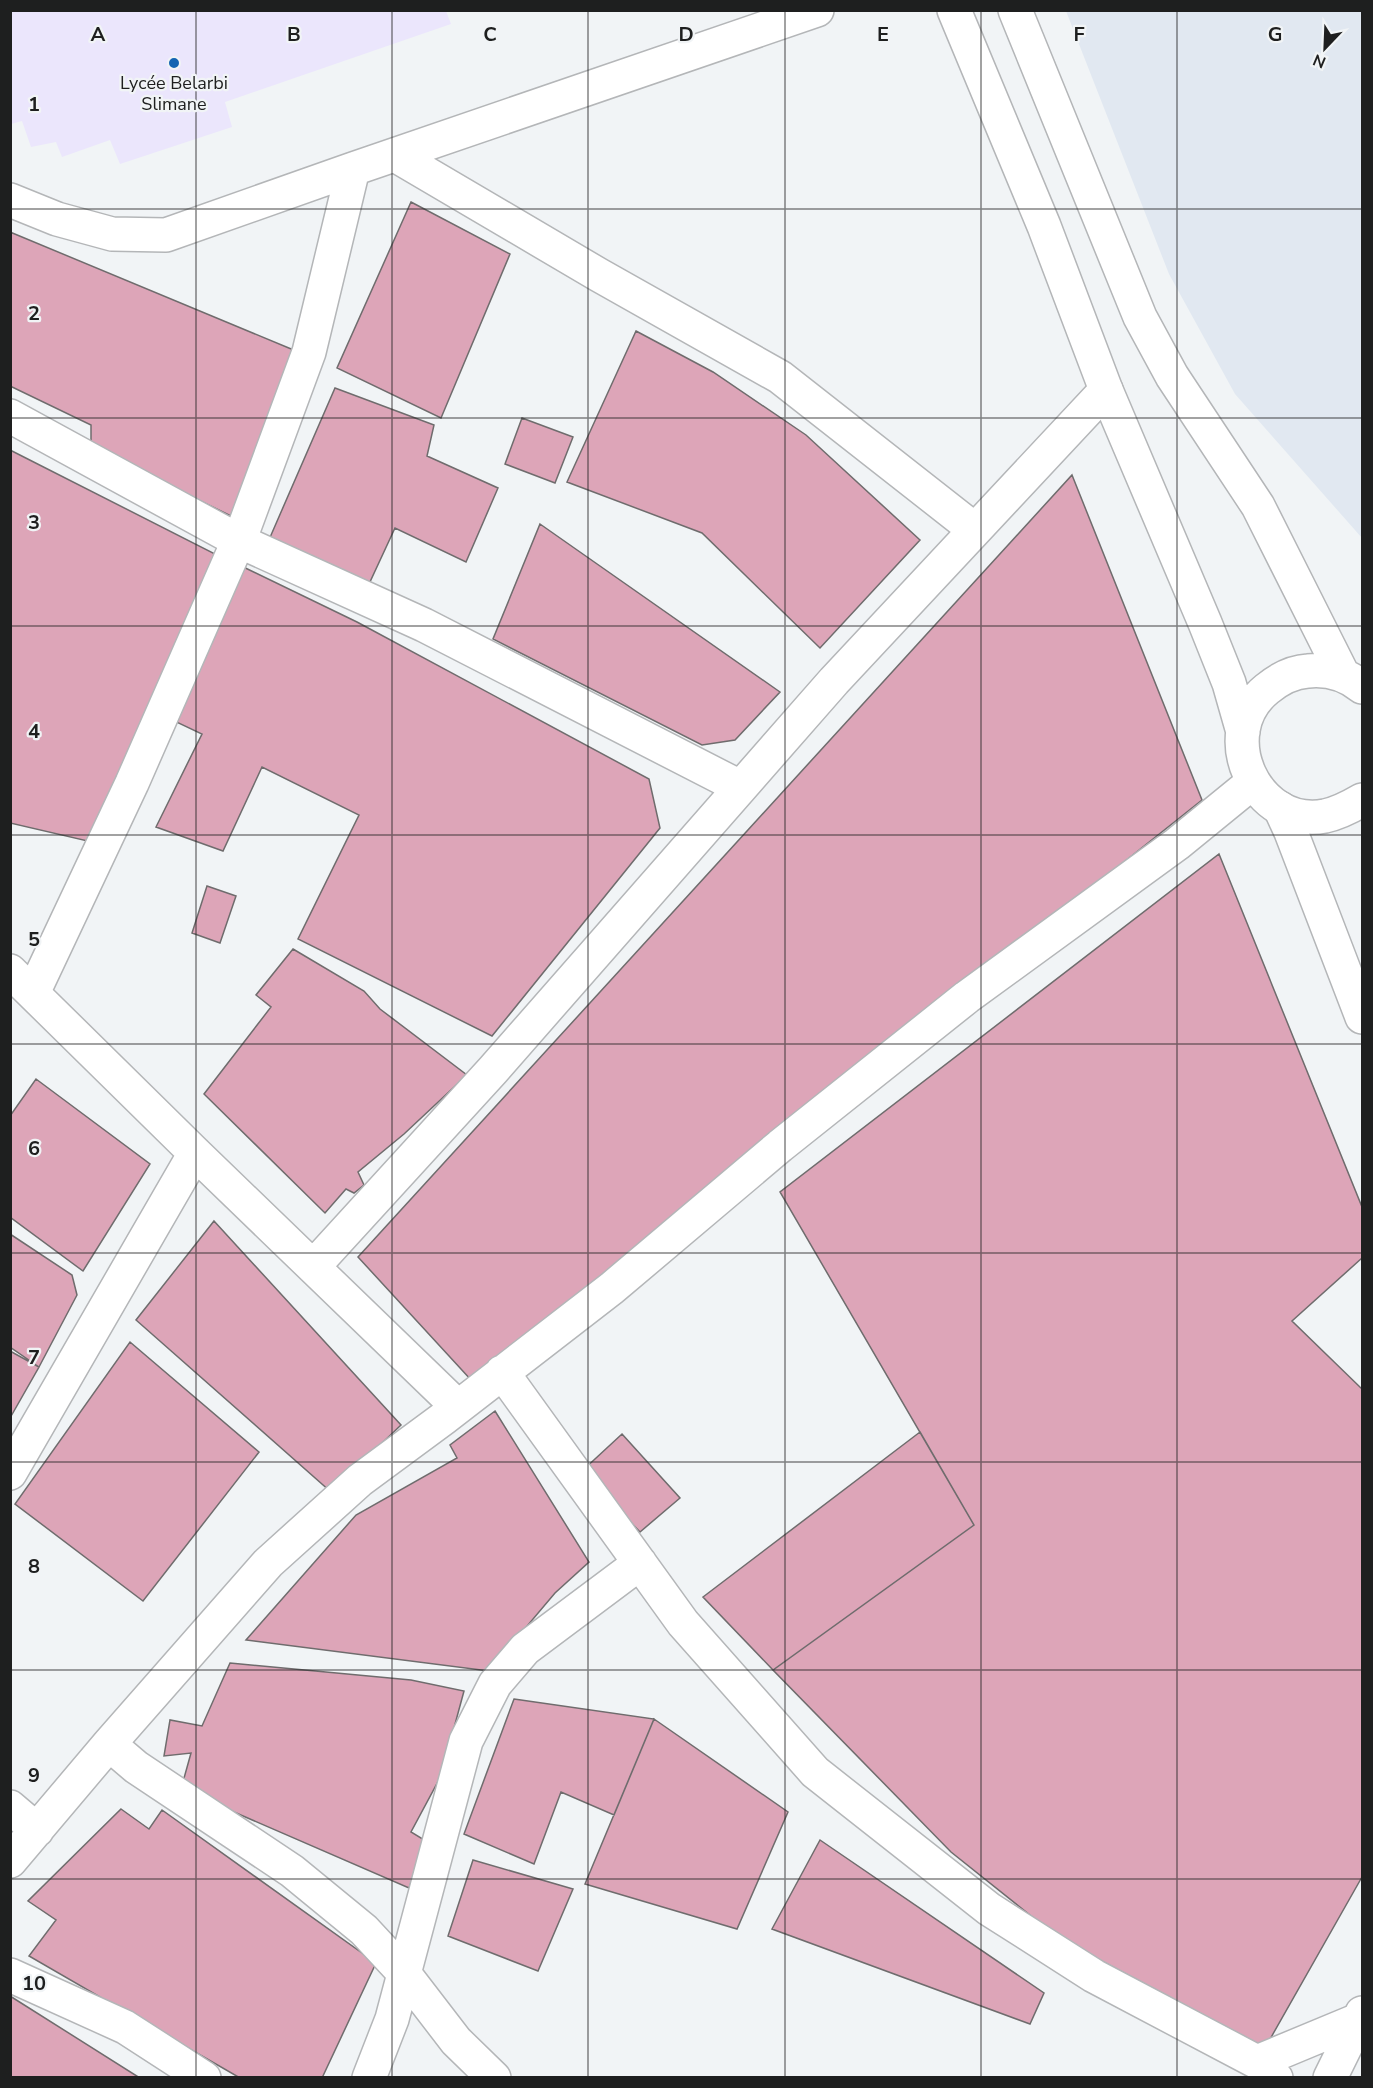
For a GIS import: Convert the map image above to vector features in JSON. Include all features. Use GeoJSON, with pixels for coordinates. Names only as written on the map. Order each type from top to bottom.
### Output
{"type":"FeatureCollection","features":[{"type":"Feature","properties":{"kind":"street"},"geometry":{"type":"LineString","coordinates":[[10,200],[57,219],[112,234],[166,235],[817,10]]}},
{"type":"Feature","properties":{"kind":"street"},"geometry":{"type":"LineString","coordinates":[[954,10],[1044,226],[1106,390],[1230,683],[1243,732],[1244,758],[1253,782],[1265,797],[1280,808],[1301,815],[1323,816],[1345,810],[1362,800]]}},
{"type":"Feature","properties":{"kind":"street"},"geometry":{"type":"LineString","coordinates":[[1015,10],[1140,317],[1172,376],[1258,506],[1353,681]]}},
{"type":"Feature","properties":{"kind":"street"},"geometry":{"type":"LineString","coordinates":[[395,155],[780,377],[975,531]]}},
{"type":"Feature","properties":{"kind":"street"},"geometry":{"type":"LineString","coordinates":[[353,169],[309,352],[239,541],[132,783],[22,982],[195,1154],[458,1407]]}},
{"type":"Feature","properties":{"kind":"street"},"geometry":{"type":"LineString","coordinates":[[313,1267],[493,1070],[834,681],[1106,390]]}},
{"type":"Feature","properties":{"kind":"street"},"geometry":{"type":"LineString","coordinates":[[10,416],[239,541],[424,625],[740,787]]}},
{"type":"Feature","properties":{"kind":"street"},"geometry":{"type":"LineString","coordinates":[[1243,732],[1249,711],[1261,693],[1278,679],[1299,671],[1321,670],[1353,681]]}},
{"type":"Feature","properties":{"kind":"street"},"geometry":{"type":"LineString","coordinates":[[10,1861],[268,1563],[360,1480],[612,1288],[780,1146],[967,997],[1177,844],[1253,782]]}},
{"type":"Feature","properties":{"kind":"street"},"geometry":{"type":"LineString","coordinates":[[1280,808],[1292,832],[1362,1017]]}},
{"type":"Feature","properties":{"kind":"street"},"geometry":{"type":"LineString","coordinates":[[12,1469],[195,1154]]}},
{"type":"Feature","properties":{"kind":"street"},"geometry":{"type":"LineString","coordinates":[[502,1372],[683,1623],[815,1772],[989,1910],[1094,1976],[1267,2070],[1361,2018]]}},
{"type":"Feature","properties":{"kind":"street"},"geometry":{"type":"LineString","coordinates":[[369,2078],[392,2019],[466,1741],[495,1684],[525,1649],[640,1563]]}},
{"type":"Feature","properties":{"kind":"street"},"geometry":{"type":"LineString","coordinates":[[109,1744],[136,1767],[292,1871],[364,1930],[404,1972],[456,2041],[494,2078]]}},
{"type":"Feature","properties":{"kind":"street"},"geometry":{"type":"LineString","coordinates":[[10,1807],[37,1830]]}},
{"type":"Feature","properties":{"kind":"street"},"geometry":{"type":"LineString","coordinates":[[10,1975],[125,2027],[204,2078]]}},
{"type":"Feature","properties":{"kind":"street"},"geometry":{"type":"LineString","coordinates":[[1330,2078],[1361,2018]]}},
{"type":"Feature","properties":{"kind":"shaded area","name":"Lycée Belarbi Slimane"},"geometry":{"type":"Polygon","coordinates":[[[11,11],[446,11],[451,24],[225,102],[232,127],[120,164],[110,140],[62,157],[56,142],[31,147],[22,121],[11,124],[11,11]]]}},
{"type":"Feature","properties":{"kind":"shaded area"},"geometry":{"type":"Polygon","coordinates":[[[1066,11],[1362,11],[1362,538],[1235,394],[1169,274],[1066,11]]]}},
{"type":"Feature","properties":{"kind":"building"},"geometry":{"type":"Polygon","coordinates":[[[411,202],[510,254],[441,418],[337,368],[411,202]]]}},
{"type":"Feature","properties":{"kind":"building"},"geometry":{"type":"Polygon","coordinates":[[[10,232],[296,351],[233,517],[91,447],[91,425],[10,386],[10,232]]]}},
{"type":"Feature","properties":{"kind":"building"},"geometry":{"type":"Polygon","coordinates":[[[636,331],[713,372],[806,435],[920,540],[820,648],[702,533],[567,482],[636,331]]]}},
{"type":"Feature","properties":{"kind":"building"},"geometry":{"type":"Polygon","coordinates":[[[335,388],[434,425],[427,456],[498,488],[466,562],[395,528],[369,584],[268,542],[335,388]]]}},
{"type":"Feature","properties":{"kind":"building"},"geometry":{"type":"Polygon","coordinates":[[[522,418],[573,437],[555,483],[505,464],[522,418]]]}},
{"type":"Feature","properties":{"kind":"building"},"geometry":{"type":"Polygon","coordinates":[[[10,450],[219,556],[96,843],[10,823],[10,450]]]}},
{"type":"Feature","properties":{"kind":"building"},"geometry":{"type":"Polygon","coordinates":[[[1072,475],[1202,800],[472,1381],[358,1257],[1072,475]]]}},
{"type":"Feature","properties":{"kind":"building"},"geometry":{"type":"Polygon","coordinates":[[[540,524],[780,692],[735,740],[702,745],[493,639],[540,524]]]}},
{"type":"Feature","properties":{"kind":"building"},"geometry":{"type":"Polygon","coordinates":[[[235,563],[357,622],[649,779],[660,828],[492,1036],[298,939],[359,815],[262,767],[223,851],[156,827],[202,734],[170,719],[235,563]]]}},
{"type":"Feature","properties":{"kind":"building"},"geometry":{"type":"Polygon","coordinates":[[[1219,854],[1362,1207],[1362,1258],[1292,1321],[1362,1389],[1362,1877],[1265,2048],[1060,1939],[951,1852],[773,1670],[974,1525],[780,1192],[1219,854]]]}},
{"type":"Feature","properties":{"kind":"building"},"geometry":{"type":"Polygon","coordinates":[[[207,886],[236,896],[220,943],[192,933],[207,886]]]}},
{"type":"Feature","properties":{"kind":"building"},"geometry":{"type":"Polygon","coordinates":[[[293,949],[364,991],[380,1009],[467,1075],[404,1134],[358,1172],[364,1185],[354,1193],[346,1189],[325,1213],[204,1094],[271,1007],[256,995],[293,949]]]}},
{"type":"Feature","properties":{"kind":"building"},"geometry":{"type":"Polygon","coordinates":[[[36,1079],[150,1164],[83,1271],[10,1217],[10,1116],[36,1079]]]}},
{"type":"Feature","properties":{"kind":"building"},"geometry":{"type":"Polygon","coordinates":[[[214,1221],[401,1425],[331,1492],[136,1320],[214,1221]]]}},
{"type":"Feature","properties":{"kind":"building"},"geometry":{"type":"Polygon","coordinates":[[[10,1234],[72,1275],[77,1295],[39,1367],[10,1347],[10,1234]]]}},
{"type":"Feature","properties":{"kind":"building"},"geometry":{"type":"Polygon","coordinates":[[[130,1342],[259,1452],[143,1601],[15,1504],[130,1342]]]}},
{"type":"Feature","properties":{"kind":"building"},"geometry":{"type":"Polygon","coordinates":[[[10,1351],[39,1367],[10,1418],[10,1351]]]}},
{"type":"Feature","properties":{"kind":"building"},"geometry":{"type":"Polygon","coordinates":[[[495,1411],[589,1562],[555,1593],[489,1671],[246,1640],[356,1515],[457,1458],[450,1445],[495,1411]]]}},
{"type":"Feature","properties":{"kind":"building"},"geometry":{"type":"Polygon","coordinates":[[[920,1432],[974,1525],[773,1670],[703,1597],[920,1432]]]}},
{"type":"Feature","properties":{"kind":"building"},"geometry":{"type":"Polygon","coordinates":[[[622,1434],[680,1498],[640,1532],[582,1471],[622,1434]]]}},
{"type":"Feature","properties":{"kind":"building"},"geometry":{"type":"Polygon","coordinates":[[[230,1663],[411,1680],[464,1691],[441,1776],[411,1832],[426,1841],[409,1888],[181,1789],[191,1753],[164,1756],[170,1720],[202,1726],[230,1663]]]}},
{"type":"Feature","properties":{"kind":"building"},"geometry":{"type":"Polygon","coordinates":[[[514,1699],[654,1719],[614,1815],[561,1792],[534,1864],[464,1834],[514,1699]]]}},
{"type":"Feature","properties":{"kind":"building"},"geometry":{"type":"Polygon","coordinates":[[[654,1719],[788,1812],[737,1929],[585,1884],[654,1719]]]}},
{"type":"Feature","properties":{"kind":"building"},"geometry":{"type":"Polygon","coordinates":[[[121,1809],[149,1829],[162,1810],[376,1963],[322,2078],[240,2078],[29,1956],[56,1920],[28,1901],[121,1809]]]}},
{"type":"Feature","properties":{"kind":"building"},"geometry":{"type":"Polygon","coordinates":[[[820,1840],[1044,1993],[1030,2024],[772,1929],[820,1840]]]}},
{"type":"Feature","properties":{"kind":"building"},"geometry":{"type":"Polygon","coordinates":[[[473,1860],[573,1889],[538,1971],[448,1936],[473,1860]]]}},
{"type":"Feature","properties":{"kind":"building"},"geometry":{"type":"Polygon","coordinates":[[[10,1996],[140,2078],[10,2078],[10,1996]]]}},
{"type":"Feature","properties":{"kind":"place","name":"Lycée Belarbi Slimane"},"geometry":{"type":"Point","coordinates":[174,63]}}]}
